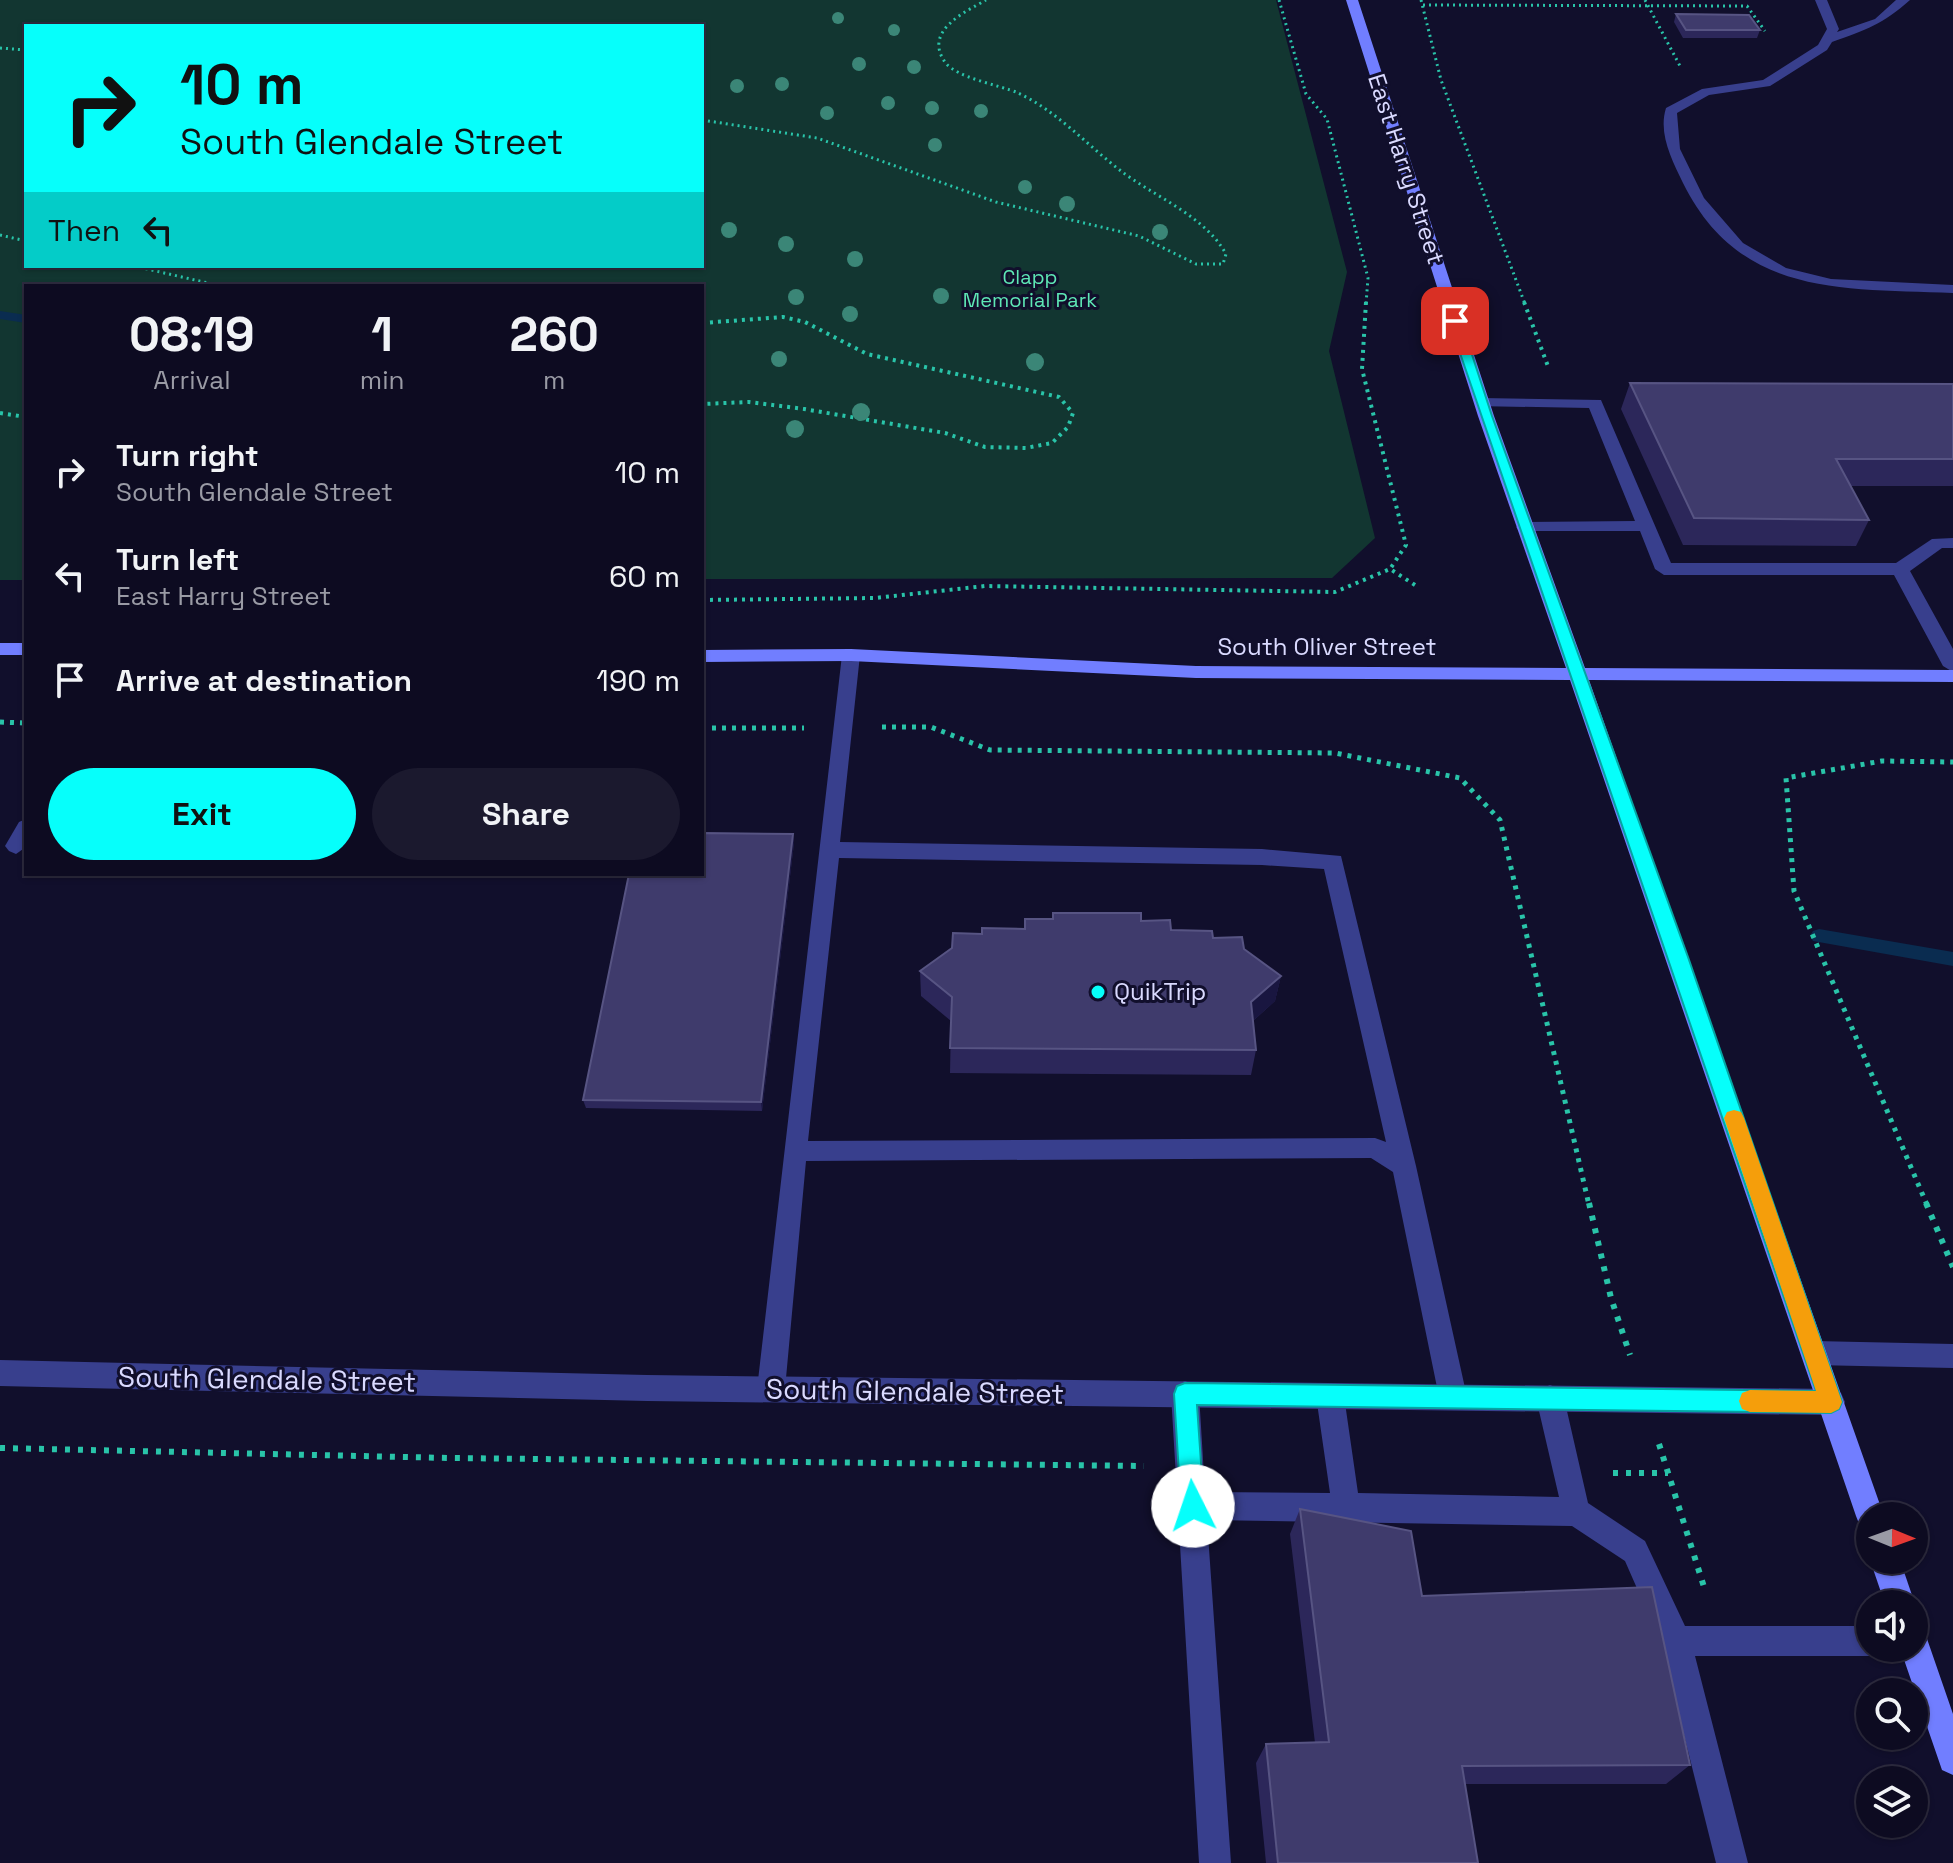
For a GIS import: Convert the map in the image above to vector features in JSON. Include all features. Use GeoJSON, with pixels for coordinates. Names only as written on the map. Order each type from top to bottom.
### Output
{"type":"FeatureCollection","features":[{"type":"Feature","properties":{"kind":"main road","name":"East Harry Street"},"geometry":{"type":"LineString","coordinates":[[1352,0],[1481,403],[1865,1502]]}},
{"type":"Feature","properties":{"kind":"main road"},"geometry":{"type":"LineString","coordinates":[[0,649],[24,649]]}},
{"type":"Feature","properties":{"kind":"main road","name":"South Oliver Street"},"geometry":{"type":"LineString","coordinates":[[704,656],[851,655],[1196,672],[1953,676]]}},
{"type":"Feature","properties":{"kind":"main road"},"geometry":{"type":"LineString","coordinates":[[1920,1662],[1953,1759]]}},
{"type":"Feature","properties":{"kind":"street"},"geometry":{"type":"LineString","coordinates":[[1821,0],[1833,29],[1823,47],[1766,83],[1706,92],[1671,111],[1673,149],[1698,199],[1738,246],[1781,271],[1831,283],[1953,289]]}},
{"type":"Feature","properties":{"kind":"street"},"geometry":{"type":"LineString","coordinates":[[1827,40],[1879,21],[1889,9],[1904,0]]}},
{"type":"Feature","properties":{"kind":"street"},"geometry":{"type":"LineString","coordinates":[[1481,403],[1595,403],[1664,569],[1900,569],[1938,543],[1953,543]]}},
{"type":"Feature","properties":{"kind":"street"},"geometry":{"type":"LineString","coordinates":[[1525,527],[1646,526]]}},
{"type":"Feature","properties":{"kind":"street"},"geometry":{"type":"LineString","coordinates":[[1900,569],[1953,666]]}},
{"type":"Feature","properties":{"kind":"street"},"geometry":{"type":"LineString","coordinates":[[771,1389],[851,655]]}},
{"type":"Feature","properties":{"kind":"street"},"geometry":{"type":"LineString","coordinates":[[16,846],[24,831]]}},
{"type":"Feature","properties":{"kind":"street"},"geometry":{"type":"LineString","coordinates":[[829,850],[1262,857],[1333,862],[1404,1166],[1453,1397]]}},
{"type":"Feature","properties":{"kind":"street"},"geometry":{"type":"LineString","coordinates":[[795,1151],[1375,1148],[1404,1166]]}},
{"type":"Feature","properties":{"kind":"street"},"geometry":{"type":"LineString","coordinates":[[1814,1353],[1953,1356]]}},
{"type":"Feature","properties":{"kind":"street","name":"South Glendale Street"},"geometry":{"type":"LineString","coordinates":[[0,1373],[771,1389],[1831,1402]]}},
{"type":"Feature","properties":{"kind":"street"},"geometry":{"type":"LineString","coordinates":[[1185,1394],[1215,1863]]}},
{"type":"Feature","properties":{"kind":"street"},"geometry":{"type":"LineString","coordinates":[[1330,1396],[1346,1507]]}},
{"type":"Feature","properties":{"kind":"street"},"geometry":{"type":"LineString","coordinates":[[1550,1398],[1576,1512]]}},
{"type":"Feature","properties":{"kind":"street"},"geometry":{"type":"LineString","coordinates":[[1193,1506],[1576,1512],[1635,1551],[1676,1641],[1732,1863]]}},
{"type":"Feature","properties":{"kind":"street"},"geometry":{"type":"LineString","coordinates":[[1676,1641],[1856,1641]]}},
{"type":"Feature","properties":{"kind":"path"},"geometry":{"type":"LineString","coordinates":[[704,120],[814,137],[880,157],[996,202],[1061,220],[1144,237],[1180,260],[1206,267],[1223,264],[1226,254],[1216,236],[1121,171],[1049,111],[1018,93],[959,72],[945,62],[939,43],[947,23],[986,0]]}},
{"type":"Feature","properties":{"kind":"path"},"geometry":{"type":"LineString","coordinates":[[704,600],[875,598],[985,586],[1335,592],[1390,569],[1406,545],[1362,369],[1368,278],[1327,119],[1306,94],[1279,0]]}},
{"type":"Feature","properties":{"kind":"path"},"geometry":{"type":"LineString","coordinates":[[1645,0],[1681,68]]}},
{"type":"Feature","properties":{"kind":"path"},"geometry":{"type":"LineString","coordinates":[[1562,403],[1441,80],[1422,2],[1747,6],[1765,31]]}},
{"type":"Feature","properties":{"kind":"path"},"geometry":{"type":"LineString","coordinates":[[0,48],[24,50]]}},
{"type":"Feature","properties":{"kind":"path"},"geometry":{"type":"LineString","coordinates":[[0,235],[24,241]]}},
{"type":"Feature","properties":{"kind":"path"},"geometry":{"type":"LineString","coordinates":[[143,268],[212,284]]}},
{"type":"Feature","properties":{"kind":"path"},"geometry":{"type":"LineString","coordinates":[[704,323],[783,317],[805,322],[867,354],[1059,397],[1073,413],[1068,427],[1052,443],[1026,448],[985,447],[945,433],[804,409],[749,402],[704,404]]}},
{"type":"Feature","properties":{"kind":"path"},"geometry":{"type":"LineString","coordinates":[[0,413],[24,417]]}},
{"type":"Feature","properties":{"kind":"path"},"geometry":{"type":"LineString","coordinates":[[1390,569],[1415,585]]}},
{"type":"Feature","properties":{"kind":"path"},"geometry":{"type":"LineString","coordinates":[[0,722],[24,723]]}},
{"type":"Feature","properties":{"kind":"path"},"geometry":{"type":"LineString","coordinates":[[704,728],[931,727],[990,750],[1335,753],[1460,778],[1500,820],[1611,1298],[1697,1559],[1719,1641]]}},
{"type":"Feature","properties":{"kind":"path"},"geometry":{"type":"LineString","coordinates":[[1953,762],[1882,761],[1786,778],[1794,891],[1953,1267]]}},
{"type":"Feature","properties":{"kind":"path"},"geometry":{"type":"LineString","coordinates":[[0,1448],[434,1458],[1190,1467]]}},
{"type":"Feature","properties":{"kind":"path"},"geometry":{"type":"LineString","coordinates":[[1566,1472],[1668,1473]]}},
{"type":"Feature","properties":{"kind":"green space","name":"Clapp Memorial Park"},"geometry":{"type":"Polygon","coordinates":[[[0,0],[1276,0],[1347,272],[1329,351],[1375,538],[1332,578],[704,579],[704,284],[24,284],[24,580],[0,580],[0,0]]]}},
{"type":"Feature","properties":{"kind":"building"},"geometry":{"type":"Polygon","coordinates":[[[1676,14],[1749,15],[1760,30],[1686,30],[1676,14]]]}},
{"type":"Feature","properties":{"kind":"building"},"geometry":{"type":"Polygon","coordinates":[[[1630,383],[1953,384],[1953,459],[1836,459],[1869,520],[1694,518],[1630,383]]]}},
{"type":"Feature","properties":{"kind":"building"},"geometry":{"type":"Polygon","coordinates":[[[704,833],[793,834],[761,1102],[583,1100],[629,876],[704,876],[704,833]]]}},
{"type":"Feature","properties":{"kind":"building"},"geometry":{"type":"Polygon","coordinates":[[[1053,913],[1141,913],[1141,921],[1170,920],[1171,930],[1212,931],[1213,938],[1242,937],[1244,949],[1281,976],[1251,1002],[1256,1050],[950,1048],[952,997],[920,971],[952,948],[953,933],[982,934],[982,928],[1025,929],[1025,919],[1053,919],[1053,913]]]}},
{"type":"Feature","properties":{"kind":"building"},"geometry":{"type":"Polygon","coordinates":[[[1300,1509],[1411,1531],[1422,1596],[1652,1587],[1690,1765],[1462,1766],[1478,1863],[1278,1863],[1266,1744],[1329,1742],[1300,1509]]]}},
{"type":"Feature","properties":{"kind":"waterway"},"geometry":{"type":"LineString","coordinates":[[0,315],[24,319]]}},
{"type":"Feature","properties":{"kind":"waterway"},"geometry":{"type":"LineString","coordinates":[[1819,936],[1953,959]]}},
{"type":"Feature","properties":{"kind":"slow traffic"},"geometry":{"type":"LineString","coordinates":[[1734,1118],[1831,1402],[1750,1401]]}},
{"type":"Feature","properties":{"kind":"place","name":"QuikTrip"},"geometry":{"type":"Point","coordinates":[1098,992]}},
{"type":"Feature","properties":{"kind":"route"},"geometry":{"type":"LineString","coordinates":[[1193,1506],[1185,1394],[1831,1402],[1455,321]]}}]}
